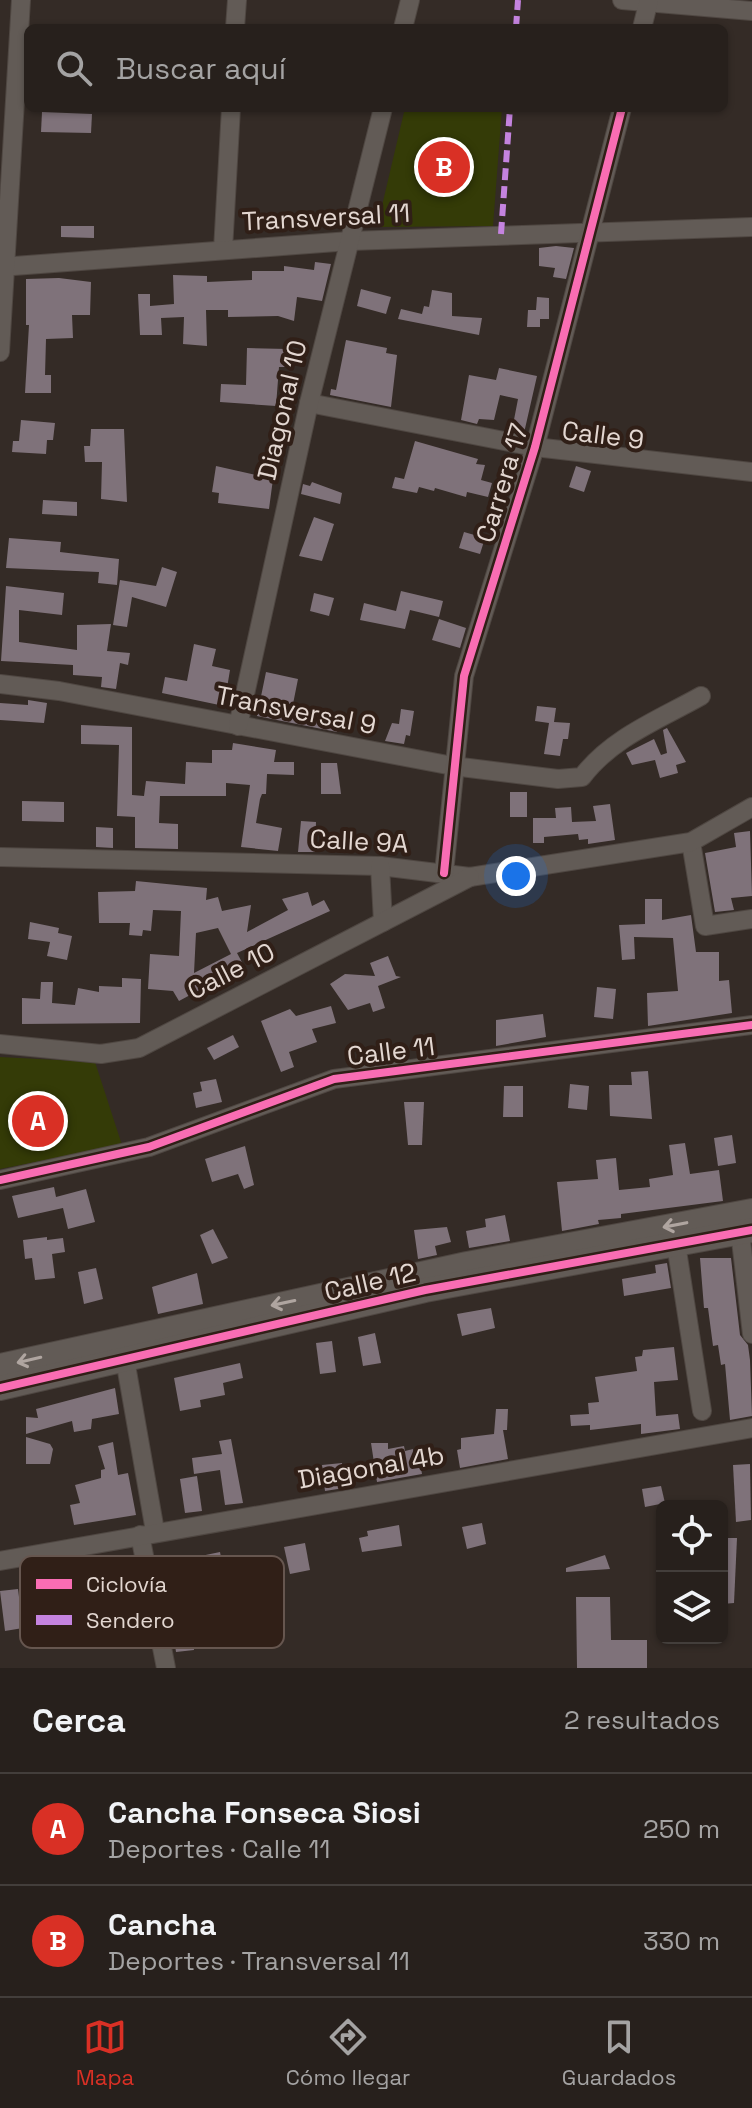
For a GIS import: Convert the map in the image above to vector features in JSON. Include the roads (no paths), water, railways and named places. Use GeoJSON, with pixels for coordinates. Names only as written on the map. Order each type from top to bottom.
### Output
{"type":"FeatureCollection","features":[{"type":"Feature","properties":{"kind":"street"},"geometry":{"type":"LineString","coordinates":[[0,352],[2,267],[21,0]]}},
{"type":"Feature","properties":{"kind":"street"},"geometry":{"type":"LineString","coordinates":[[235,24],[237,0]]}},
{"type":"Feature","properties":{"kind":"street"},"geometry":{"type":"LineString","coordinates":[[404,24],[410,0]]}},
{"type":"Feature","properties":{"kind":"street"},"geometry":{"type":"LineString","coordinates":[[622,0],[752,11]]}},
{"type":"Feature","properties":{"kind":"street"},"geometry":{"type":"LineString","coordinates":[[643,24],[648,1]]}},
{"type":"Feature","properties":{"kind":"street"},"geometry":{"type":"LineString","coordinates":[[223,250],[231,112]]}},
{"type":"Feature","properties":{"kind":"street","name":"Diagonal 10"},"geometry":{"type":"LineString","coordinates":[[238,726],[309,403],[382,112]]}},
{"type":"Feature","properties":{"kind":"street","name":"Carrera 17"},"geometry":{"type":"LineString","coordinates":[[444,873],[464,676],[535,447],[621,112]]}},
{"type":"Feature","properties":{"kind":"street","name":"Transversal 11"},"geometry":{"type":"LineString","coordinates":[[2,267],[350,241],[592,230],[752,227]]}},
{"type":"Feature","properties":{"kind":"street","name":"Calle 9"},"geometry":{"type":"LineString","coordinates":[[309,403],[535,447],[752,472]]}},
{"type":"Feature","properties":{"kind":"street","name":"Transversal 9"},"geometry":{"type":"LineString","coordinates":[[0,684],[59,691],[453,766],[558,779],[582,777],[595,760],[612,747],[701,696]]}},
{"type":"Feature","properties":{"kind":"street","name":"Calle 9A"},"geometry":{"type":"LineString","coordinates":[[0,857],[380,866],[470,877],[691,842],[752,807]]}},
{"type":"Feature","properties":{"kind":"street"},"geometry":{"type":"LineString","coordinates":[[691,842],[705,926],[752,919]]}},
{"type":"Feature","properties":{"kind":"street"},"geometry":{"type":"LineString","coordinates":[[380,866],[383,922]]}},
{"type":"Feature","properties":{"kind":"street","name":"Calle 10"},"geometry":{"type":"LineString","coordinates":[[0,1044],[101,1054],[139,1048],[470,877]]}},
{"type":"Feature","properties":{"kind":"street","name":"Calle 11"},"geometry":{"type":"LineString","coordinates":[[0,1180],[149,1147],[334,1079],[752,1025]]}},
{"type":"Feature","properties":{"kind":"street"},"geometry":{"type":"LineString","coordinates":[[748,1224],[752,1334]]}},
{"type":"Feature","properties":{"kind":"street","name":"Calle 12"},"geometry":{"type":"LineString","coordinates":[[623,1244],[676,1244],[748,1224]]}},
{"type":"Feature","properties":{"kind":"street","name":"Calle 12"},"geometry":{"type":"LineString","coordinates":[[0,1366],[123,1349],[356,1297],[623,1244],[748,1224]]}},
{"type":"Feature","properties":{"kind":"street"},"geometry":{"type":"LineString","coordinates":[[676,1244],[702,1411]]}},
{"type":"Feature","properties":{"kind":"street"},"geometry":{"type":"LineString","coordinates":[[123,1349],[151,1556]]}},
{"type":"Feature","properties":{"kind":"street","name":"Calle 12"},"geometry":{"type":"LineString","coordinates":[[0,1388],[123,1349]]}},
{"type":"Feature","properties":{"kind":"street","name":"Diagonal 4b"},"geometry":{"type":"LineString","coordinates":[[26,1556],[752,1428]]}},
{"type":"Feature","properties":{"kind":"street","name":"Diagonal 4b"},"geometry":{"type":"LineString","coordinates":[[0,1561],[20,1557]]}},
{"type":"Feature","properties":{"kind":"street"},"geometry":{"type":"LineString","coordinates":[[163,1648],[166,1668]]}},
{"type":"Feature","properties":{"kind":"place","name":"Cancha"},"geometry":{"type":"Point","coordinates":[444,167]}},
{"type":"Feature","properties":{"kind":"place","name":"Cancha Fonseca Siosi"},"geometry":{"type":"Point","coordinates":[38,1121]}}]}
